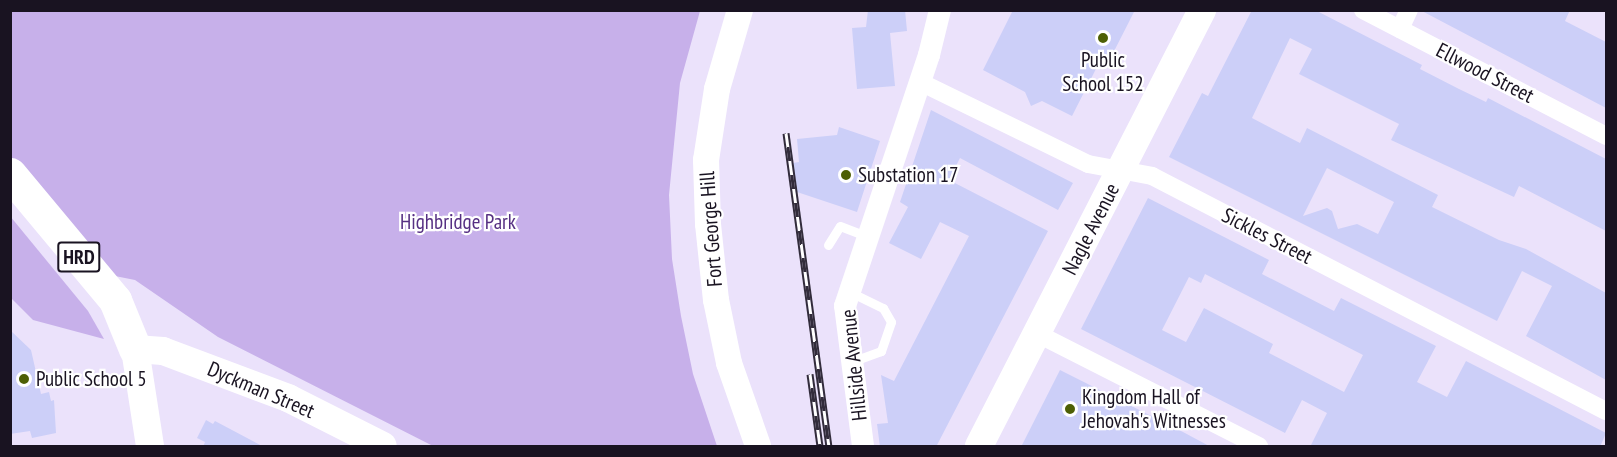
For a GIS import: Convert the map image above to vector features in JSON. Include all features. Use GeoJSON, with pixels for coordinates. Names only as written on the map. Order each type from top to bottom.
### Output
{"type":"FeatureCollection","features":[{"type":"Feature","properties":{"kind":"highway","name":"HRD"},"geometry":{"type":"LineString","coordinates":[[10,174],[115,300],[135,349]]}},
{"type":"Feature","properties":{"kind":"highway","name":"HRD"},"geometry":{"type":"LineString","coordinates":[[10,204],[99,313],[135,349]]}},
{"type":"Feature","properties":{"kind":"main road","name":"Fort George Hill"},"geometry":{"type":"LineString","coordinates":[[740,10],[717,89],[706,160],[708,224],[716,300],[729,363],[758,447]]}},
{"type":"Feature","properties":{"kind":"main road","name":"Nagle Avenue"},"geometry":{"type":"LineString","coordinates":[[979,447],[1202,10]]}},
{"type":"Feature","properties":{"kind":"main road"},"geometry":{"type":"LineString","coordinates":[[135,349],[150,447]]}},
{"type":"Feature","properties":{"kind":"main road","name":"Dyckman Street"},"geometry":{"type":"LineString","coordinates":[[135,349],[163,351],[288,398],[383,447]]}},
{"type":"Feature","properties":{"kind":"street","name":"Hillside Avenue"},"geometry":{"type":"LineString","coordinates":[[863,447],[845,315],[850,292],[920,82],[940,10]]}},
{"type":"Feature","properties":{"kind":"street","name":"Ellwood Street"},"geometry":{"type":"LineString","coordinates":[[1363,10],[1606,136]]}},
{"type":"Feature","properties":{"kind":"street"},"geometry":{"type":"LineString","coordinates":[[1400,29],[1409,10]]}},
{"type":"Feature","properties":{"kind":"street","name":"Sickles Street"},"geometry":{"type":"LineString","coordinates":[[920,82],[1088,164],[1120,172],[1152,176],[1606,411]]}},
{"type":"Feature","properties":{"kind":"street"},"geometry":{"type":"LineString","coordinates":[[1038,334],[1259,447]]}},
{"type":"Feature","properties":{"kind":"lane"},"geometry":{"type":"LineString","coordinates":[[828,245],[840,226],[868,237]]}},
{"type":"Feature","properties":{"kind":"lane"},"geometry":{"type":"LineString","coordinates":[[850,292],[883,308],[891,322],[881,351],[852,362]]}},
{"type":"Feature","properties":{"kind":"green space","name":"Highbridge Park"},"geometry":{"type":"Polygon","coordinates":[[[10,11],[700,11],[680,83],[669,195],[672,259],[681,316],[693,374],[717,446],[433,446],[218,337],[135,280],[105,274],[11,160],[10,11]]]}},
{"type":"Feature","properties":{"kind":"green space"},"geometry":{"type":"Polygon","coordinates":[[[10,216],[88,311],[104,339],[33,320],[11,298],[10,216]]]}},
{"type":"Feature","properties":{"kind":"building"},"geometry":{"type":"Polygon","coordinates":[[[868,10],[905,10],[907,31],[890,33],[895,86],[857,89],[852,28],[866,27],[868,10]]]}},
{"type":"Feature","properties":{"kind":"building"},"geometry":{"type":"Polygon","coordinates":[[[1013,10],[1135,10],[1107,65],[1100,61],[1072,116],[1042,101],[1031,106],[1025,92],[983,70],[1013,10]]]}},
{"type":"Feature","properties":{"kind":"building"},"geometry":{"type":"Polygon","coordinates":[[[1252,10],[1315,10],[1422,65],[1420,69],[1459,89],[1486,102],[1488,98],[1606,159],[1606,231],[1519,186],[1514,197],[1391,140],[1399,124],[1299,74],[1312,49],[1290,38],[1252,118],[1300,143],[1307,128],[1438,195],[1432,207],[1499,240],[1526,249],[1606,293],[1606,380],[1526,336],[1552,286],[1522,271],[1497,321],[1169,157],[1202,93],[1208,96],[1252,10]],[[1327,168],[1303,216],[1327,208],[1332,211],[1338,229],[1357,224],[1378,234],[1394,202],[1327,168]]]}},
{"type":"Feature","properties":{"kind":"building"},"geometry":{"type":"Polygon","coordinates":[[[1420,10],[1570,10],[1565,21],[1606,42],[1606,108],[1420,10]]]}},
{"type":"Feature","properties":{"kind":"building"},"geometry":{"type":"Polygon","coordinates":[[[931,110],[1073,183],[1058,210],[960,158],[949,180],[1048,231],[936,447],[880,447],[877,424],[888,423],[881,375],[894,381],[969,236],[940,222],[921,259],[889,243],[908,207],[900,202],[931,110]]]}},
{"type":"Feature","properties":{"kind":"building","name":"Substation 17"},"geometry":{"type":"Polygon","coordinates":[[[839,127],[880,141],[857,212],[797,192],[793,163],[799,162],[797,139],[837,135],[839,127]]]}},
{"type":"Feature","properties":{"kind":"building"},"geometry":{"type":"Polygon","coordinates":[[[1148,198],[1269,260],[1262,274],[1334,311],[1341,298],[1436,346],[1417,382],[1447,397],[1466,361],[1606,433],[1600,447],[1310,447],[1327,413],[1302,400],[1285,433],[1081,329],[1148,198]],[[1205,274],[1201,283],[1189,277],[1162,330],[1186,342],[1204,308],[1273,344],[1269,353],[1344,392],[1363,355],[1205,274]]]}},
{"type":"Feature","properties":{"kind":"building","name":"Public School 5"},"geometry":{"type":"Polygon","coordinates":[[[10,330],[31,350],[41,394],[49,392],[51,401],[54,400],[56,433],[32,438],[30,431],[10,434],[10,330]]]}},
{"type":"Feature","properties":{"kind":"building","name":"Kingdom Hall of Jehovah's Witnesses"},"geometry":{"type":"Polygon","coordinates":[[[1060,370],[1183,432],[1211,447],[1021,447],[1060,370]]]}},
{"type":"Feature","properties":{"kind":"building"},"geometry":{"type":"Polygon","coordinates":[[[206,420],[213,424],[215,421],[264,447],[203,447],[205,442],[197,438],[206,420]]]}},
{"type":"Feature","properties":{"kind":"railway"},"geometry":{"type":"LineString","coordinates":[[786,133],[829,446]]}},
{"type":"Feature","properties":{"kind":"railway"},"geometry":{"type":"LineString","coordinates":[[810,374],[820,446]]}},
{"type":"Feature","properties":{"kind":"place","name":"Public School 152"},"geometry":{"type":"Point","coordinates":[1103,38]}},
{"type":"Feature","properties":{"kind":"place","name":"Substation 17"},"geometry":{"type":"Point","coordinates":[846,175]}},
{"type":"Feature","properties":{"kind":"place","name":"Public School 5"},"geometry":{"type":"Point","coordinates":[24,379]}},
{"type":"Feature","properties":{"kind":"place","name":"Kingdom Hall of Jehovah's Witnesses"},"geometry":{"type":"Point","coordinates":[1070,409]}}]}
